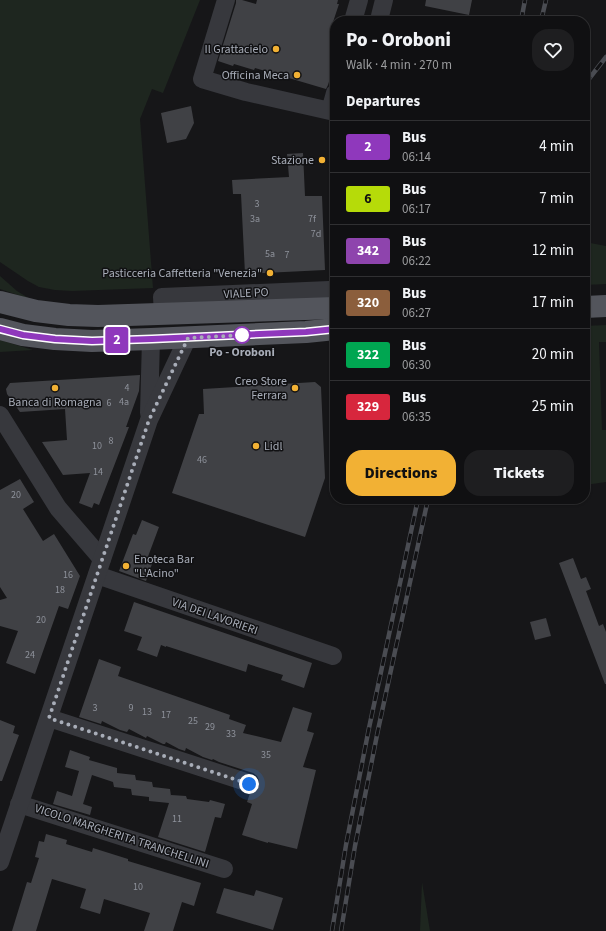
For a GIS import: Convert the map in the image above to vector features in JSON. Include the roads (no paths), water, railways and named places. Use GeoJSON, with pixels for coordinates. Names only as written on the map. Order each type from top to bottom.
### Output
{"type":"FeatureCollection","features":[{"type":"Feature","properties":{"kind":"main road","name":"VIALE PO"},"geometry":{"type":"LineString","coordinates":[[0,302],[36,311],[69,315],[98,316],[330,308]]}},
{"type":"Feature","properties":{"kind":"main road"},"geometry":{"type":"LineString","coordinates":[[590,307],[606,306]]}},
{"type":"Feature","properties":{"kind":"main road"},"geometry":{"type":"LineString","coordinates":[[152,339],[157,314]]}},
{"type":"Feature","properties":{"kind":"main road"},"geometry":{"type":"LineString","coordinates":[[0,329],[38,337],[92,341],[188,338],[330,330]]}},
{"type":"Feature","properties":{"kind":"street"},"geometry":{"type":"LineString","coordinates":[[226,0],[202,79],[246,92],[330,111]]}},
{"type":"Feature","properties":{"kind":"street"},"geometry":{"type":"LineString","coordinates":[[355,16],[359,0]]}},
{"type":"Feature","properties":{"kind":"street"},"geometry":{"type":"LineString","coordinates":[[0,862],[149,420],[188,338]]}},
{"type":"Feature","properties":{"kind":"street"},"geometry":{"type":"LineString","coordinates":[[149,420],[152,339]]}},
{"type":"Feature","properties":{"kind":"street"},"geometry":{"type":"LineString","coordinates":[[0,415],[58,508],[100,567]]}},
{"type":"Feature","properties":{"kind":"street","name":"VIA DEI LAVORIERI"},"geometry":{"type":"LineString","coordinates":[[100,567],[333,656]]}},
{"type":"Feature","properties":{"kind":"street"},"geometry":{"type":"LineString","coordinates":[[49,718],[249,784]]}},
{"type":"Feature","properties":{"kind":"street","name":"VICOLO MARGHERITA TRANCHELLINI"},"geometry":{"type":"LineString","coordinates":[[20,804],[224,869]]}},
{"type":"Feature","properties":{"kind":"railway"},"geometry":{"type":"LineString","coordinates":[[522,16],[525,0]]}},
{"type":"Feature","properties":{"kind":"railway"},"geometry":{"type":"LineString","coordinates":[[542,16],[546,0]]}},
{"type":"Feature","properties":{"kind":"railway"},"geometry":{"type":"LineString","coordinates":[[590,78],[606,57]]}},
{"type":"Feature","properties":{"kind":"railway"},"geometry":{"type":"LineString","coordinates":[[332,931],[346,845],[369,728],[417,504]]}},
{"type":"Feature","properties":{"kind":"railway"},"geometry":{"type":"LineString","coordinates":[[341,931],[355,846],[378,730],[427,504]]}},
{"type":"Feature","properties":{"kind":"place","name":"Il Grattacielo"},"geometry":{"type":"Point","coordinates":[276,49]}},
{"type":"Feature","properties":{"kind":"place","name":"Officina Meca"},"geometry":{"type":"Point","coordinates":[297,75]}},
{"type":"Feature","properties":{"kind":"place","name":"Stazione"},"geometry":{"type":"Point","coordinates":[322,160]}},
{"type":"Feature","properties":{"kind":"place","name":"Pasticceria Caffetteria \"Venezia\""},"geometry":{"type":"Point","coordinates":[270,273]}},
{"type":"Feature","properties":{"kind":"place","name":"Po - Oroboni"},"geometry":{"type":"Point","coordinates":[242,335]}},
{"type":"Feature","properties":{"kind":"place","name":"Banca di Romagna"},"geometry":{"type":"Point","coordinates":[55,388]}},
{"type":"Feature","properties":{"kind":"place","name":"Creo Store Ferrara"},"geometry":{"type":"Point","coordinates":[295,388]}},
{"type":"Feature","properties":{"kind":"place","name":"Lidl"},"geometry":{"type":"Point","coordinates":[256,446]}},
{"type":"Feature","properties":{"kind":"place","name":"Enoteca Bar \"L'Acino\""},"geometry":{"type":"Point","coordinates":[126,566]}}]}
